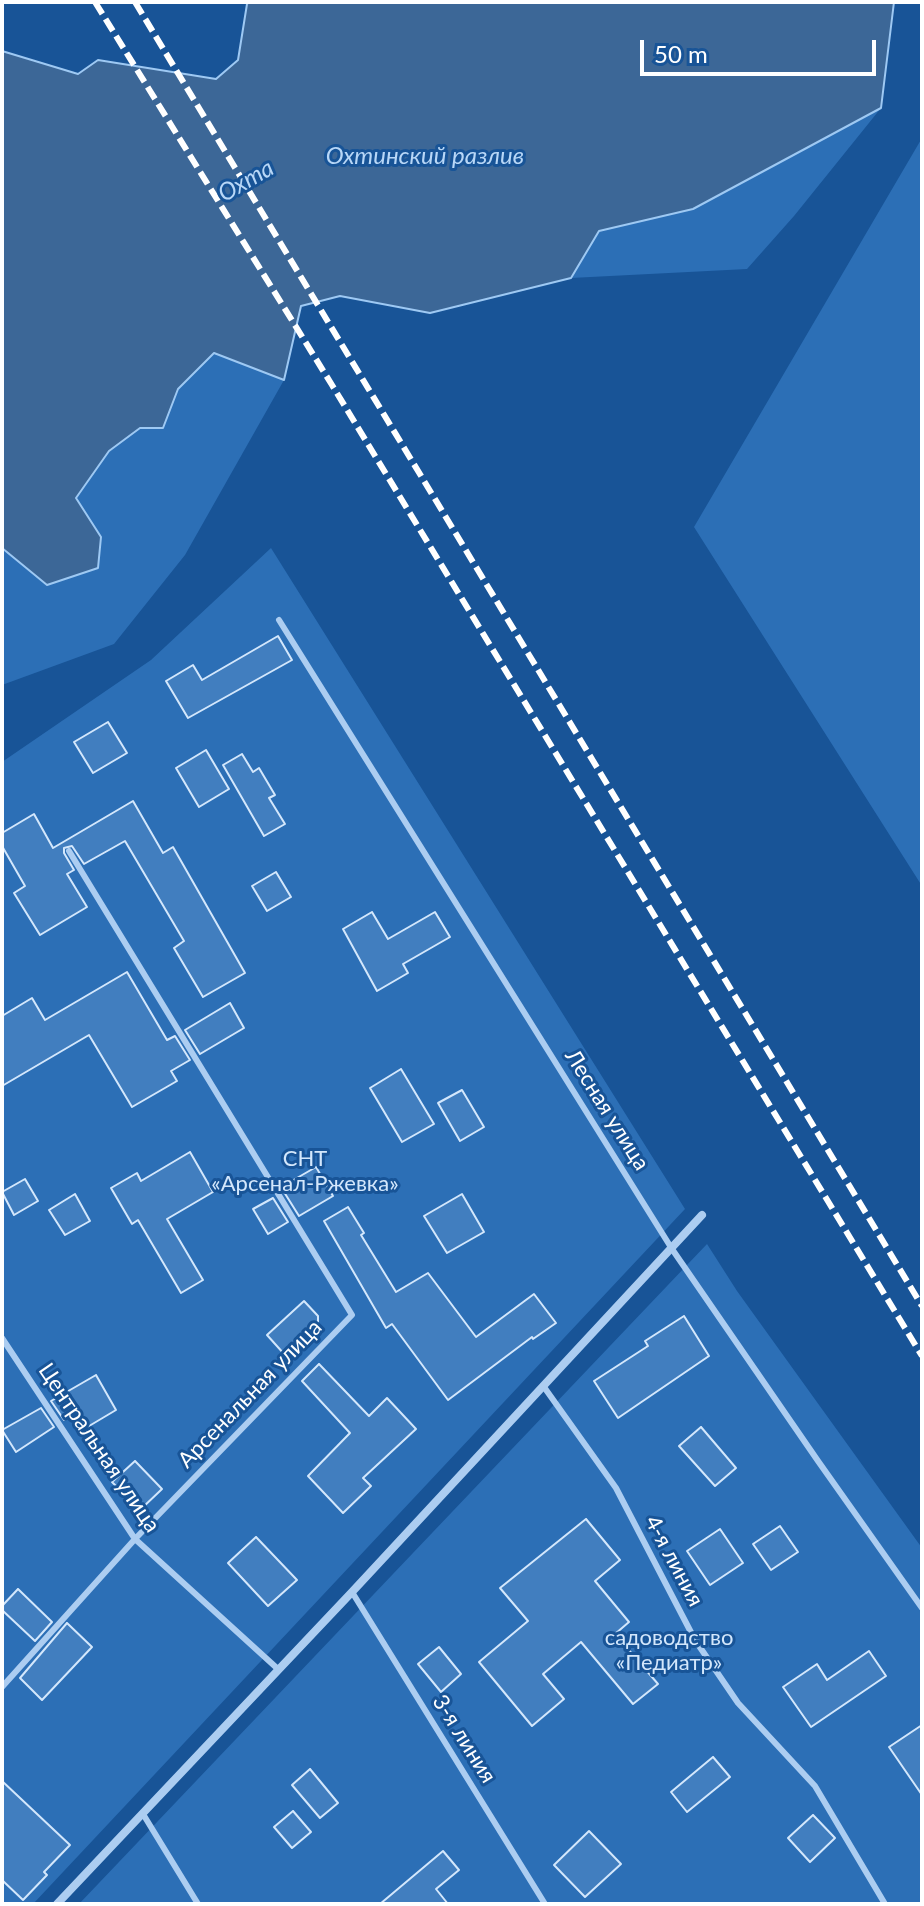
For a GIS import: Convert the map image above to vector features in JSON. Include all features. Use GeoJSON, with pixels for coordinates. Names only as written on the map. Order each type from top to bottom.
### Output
{"type":"FeatureCollection","features":[{"type":"Feature","properties":{"kind":"street"},"geometry":{"type":"LineString","coordinates":[[57,1904],[702,1215]]}},
{"type":"Feature","properties":{"kind":"lane","name":"Лесная улица"},"geometry":{"type":"LineString","coordinates":[[279,620],[672,1249],[922,1608]]}},
{"type":"Feature","properties":{"kind":"lane","name":"Арсенальная улица"},"geometry":{"type":"LineString","coordinates":[[2,1687],[135,1539],[352,1315],[69,851]]}},
{"type":"Feature","properties":{"kind":"lane","name":"Центральная улица"},"geometry":{"type":"LineString","coordinates":[[2,1338],[135,1539],[279,1670]]}},
{"type":"Feature","properties":{"kind":"lane","name":"4-я линия"},"geometry":{"type":"LineString","coordinates":[[544,1387],[616,1488],[695,1640],[738,1703],[815,1786],[885,1904]]}},
{"type":"Feature","properties":{"kind":"lane","name":"3-я линия"},"geometry":{"type":"LineString","coordinates":[[352,1592],[545,1904]]}},
{"type":"Feature","properties":{"kind":"lane"},"geometry":{"type":"LineString","coordinates":[[143,1814],[198,1904]]}},
{"type":"Feature","properties":{"kind":"green space"},"geometry":{"type":"Polygon","coordinates":[[[881,108],[747,269],[571,278],[599,231],[693,209],[881,108]]]}},
{"type":"Feature","properties":{"kind":"green space"},"geometry":{"type":"Polygon","coordinates":[[[922,138],[922,886],[694,527],[922,138]]]}},
{"type":"Feature","properties":{"kind":"green space"},"geometry":{"type":"Polygon","coordinates":[[[214,353],[284,380],[185,555],[114,644],[2,685],[2,548],[47,585],[101,537],[76,499],[109,451],[140,428],[163,428],[178,389],[214,353]]]}},
{"type":"Feature","properties":{"kind":"green space","name":"СНТ «Арсенал-Ржевка»"},"geometry":{"type":"Polygon","coordinates":[[[271,548],[685,1209],[33,1904],[2,1904],[2,762],[151,660],[271,548]]]}},
{"type":"Feature","properties":{"kind":"green space","name":"садоводство «Педиатр»"},"geometry":{"type":"Polygon","coordinates":[[[707,1244],[737,1291],[922,1548],[922,1904],[79,1904],[707,1244]]]}},
{"type":"Feature","properties":{"kind":"water","name":"Охтинский разлив"},"geometry":{"type":"Polygon","coordinates":[[[249,2],[894,2],[881,108],[693,209],[599,231],[571,278],[430,313],[340,296],[301,306],[284,380],[214,353],[178,389],[163,428],[140,428],[109,451],[76,498],[101,537],[98,568],[47,585],[2,548],[2,51],[78,74],[98,60],[216,79],[238,60],[249,2]]]}},
{"type":"Feature","properties":{"kind":"building"},"geometry":{"type":"Polygon","coordinates":[[[278,636],[292,660],[188,718],[166,681],[193,665],[202,680],[278,636]]]}},
{"type":"Feature","properties":{"kind":"building"},"geometry":{"type":"Polygon","coordinates":[[[108,722],[127,753],[93,773],[74,742],[108,722]]]}},
{"type":"Feature","properties":{"kind":"building"},"geometry":{"type":"Polygon","coordinates":[[[206,750],[229,789],[199,807],[176,768],[206,750]]]}},
{"type":"Feature","properties":{"kind":"building"},"geometry":{"type":"Polygon","coordinates":[[[242,754],[253,772],[259,768],[275,795],[269,798],[285,824],[264,836],[223,765],[242,754]]]}},
{"type":"Feature","properties":{"kind":"building"},"geometry":{"type":"Polygon","coordinates":[[[133,801],[163,853],[173,847],[245,973],[203,997],[174,948],[184,941],[125,841],[84,864],[72,846],[64,848],[74,870],[67,874],[87,907],[40,935],[14,893],[25,886],[2,846],[2,833],[34,814],[53,848],[133,801]]]}},
{"type":"Feature","properties":{"kind":"building"},"geometry":{"type":"Polygon","coordinates":[[[276,872],[291,897],[267,911],[252,886],[276,872]]]}},
{"type":"Feature","properties":{"kind":"building"},"geometry":{"type":"Polygon","coordinates":[[[372,912],[388,939],[435,912],[450,937],[403,964],[408,973],[377,991],[343,929],[372,912]]]}},
{"type":"Feature","properties":{"kind":"building"},"geometry":{"type":"Polygon","coordinates":[[[127,972],[167,1040],[175,1036],[190,1060],[171,1071],[177,1081],[132,1107],[89,1035],[2,1086],[2,1016],[32,998],[45,1020],[127,972]]]}},
{"type":"Feature","properties":{"kind":"building"},"geometry":{"type":"Polygon","coordinates":[[[230,1003],[244,1028],[200,1054],[185,1030],[230,1003]]]}},
{"type":"Feature","properties":{"kind":"building"},"geometry":{"type":"Polygon","coordinates":[[[401,1069],[434,1124],[402,1142],[370,1088],[401,1069]]]}},
{"type":"Feature","properties":{"kind":"building"},"geometry":{"type":"Polygon","coordinates":[[[462,1090],[484,1127],[460,1141],[438,1103],[462,1090]]]}},
{"type":"Feature","properties":{"kind":"building"},"geometry":{"type":"Polygon","coordinates":[[[190,1152],[213,1192],[167,1219],[203,1280],[181,1293],[138,1220],[132,1224],[111,1188],[137,1173],[141,1181],[190,1152]]]}},
{"type":"Feature","properties":{"kind":"building"},"geometry":{"type":"Polygon","coordinates":[[[316,1167],[333,1196],[299,1216],[284,1192],[293,1186],[290,1182],[316,1167]]]}},
{"type":"Feature","properties":{"kind":"building"},"geometry":{"type":"Polygon","coordinates":[[[25,1179],[38,1201],[14,1215],[2,1192],[25,1179]]]}},
{"type":"Feature","properties":{"kind":"building"},"geometry":{"type":"Polygon","coordinates":[[[75,1194],[90,1221],[65,1235],[49,1210],[75,1194]]]}},
{"type":"Feature","properties":{"kind":"building"},"geometry":{"type":"Polygon","coordinates":[[[462,1194],[484,1232],[447,1253],[424,1216],[462,1194]]]}},
{"type":"Feature","properties":{"kind":"building"},"geometry":{"type":"Polygon","coordinates":[[[273,1198],[288,1222],[268,1234],[253,1209],[273,1198]]]}},
{"type":"Feature","properties":{"kind":"building"},"geometry":{"type":"Polygon","coordinates":[[[348,1207],[364,1233],[361,1235],[396,1292],[428,1273],[476,1337],[534,1294],[556,1323],[532,1337],[448,1400],[392,1324],[386,1328],[324,1221],[348,1207]]]}},
{"type":"Feature","properties":{"kind":"building"},"geometry":{"type":"Polygon","coordinates":[[[304,1301],[318,1316],[318,1326],[285,1355],[267,1335],[304,1301]]]}},
{"type":"Feature","properties":{"kind":"building"},"geometry":{"type":"Polygon","coordinates":[[[684,1316],[709,1356],[618,1418],[594,1381],[648,1346],[645,1341],[684,1316]]]}},
{"type":"Feature","properties":{"kind":"building"},"geometry":{"type":"Polygon","coordinates":[[[319,1364],[369,1416],[387,1398],[416,1429],[363,1478],[371,1486],[343,1513],[308,1476],[350,1433],[302,1381],[319,1364]]]}},
{"type":"Feature","properties":{"kind":"building"},"geometry":{"type":"Polygon","coordinates":[[[96,1375],[116,1410],[79,1432],[70,1416],[64,1420],[51,1401],[96,1375]]]}},
{"type":"Feature","properties":{"kind":"building"},"geometry":{"type":"Polygon","coordinates":[[[41,1408],[54,1427],[16,1452],[2,1430],[41,1408]]]}},
{"type":"Feature","properties":{"kind":"building"},"geometry":{"type":"Polygon","coordinates":[[[701,1427],[736,1468],[715,1486],[679,1446],[701,1427]]]}},
{"type":"Feature","properties":{"kind":"building"},"geometry":{"type":"Polygon","coordinates":[[[135,1461],[162,1489],[140,1510],[112,1482],[135,1461]]]}},
{"type":"Feature","properties":{"kind":"building"},"geometry":{"type":"Polygon","coordinates":[[[586,1519],[620,1560],[595,1581],[629,1622],[615,1634],[658,1684],[633,1704],[581,1642],[543,1674],[564,1699],[532,1726],[479,1662],[528,1621],[500,1588],[586,1519]]]}},
{"type":"Feature","properties":{"kind":"building"},"geometry":{"type":"Polygon","coordinates":[[[780,1526],[798,1552],[771,1570],[753,1544],[780,1526]]]}},
{"type":"Feature","properties":{"kind":"building"},"geometry":{"type":"Polygon","coordinates":[[[720,1529],[743,1563],[710,1585],[687,1551],[720,1529]]]}},
{"type":"Feature","properties":{"kind":"building"},"geometry":{"type":"Polygon","coordinates":[[[256,1537],[297,1580],[268,1606],[228,1563],[256,1537]]]}},
{"type":"Feature","properties":{"kind":"building"},"geometry":{"type":"Polygon","coordinates":[[[18,1589],[52,1622],[35,1641],[2,1610],[2,1606],[18,1589]]]}},
{"type":"Feature","properties":{"kind":"building"},"geometry":{"type":"Polygon","coordinates":[[[67,1623],[92,1647],[42,1700],[20,1678],[67,1623]]]}},
{"type":"Feature","properties":{"kind":"building"},"geometry":{"type":"Polygon","coordinates":[[[439,1647],[461,1674],[441,1692],[418,1664],[439,1647]]]}},
{"type":"Feature","properties":{"kind":"building"},"geometry":{"type":"Polygon","coordinates":[[[869,1651],[886,1676],[811,1727],[783,1687],[817,1664],[827,1680],[869,1651]]]}},
{"type":"Feature","properties":{"kind":"building"},"geometry":{"type":"Polygon","coordinates":[[[922,1725],[922,1795],[889,1747],[922,1725]]]}},
{"type":"Feature","properties":{"kind":"building"},"geometry":{"type":"Polygon","coordinates":[[[713,1757],[730,1777],[687,1812],[671,1792],[713,1757]]]}},
{"type":"Feature","properties":{"kind":"building"},"geometry":{"type":"Polygon","coordinates":[[[310,1769],[338,1803],[320,1818],[292,1785],[310,1769]]]}},
{"type":"Feature","properties":{"kind":"building"},"geometry":{"type":"Polygon","coordinates":[[[2,1781],[70,1845],[23,1900],[2,1880],[2,1781]]]}},
{"type":"Feature","properties":{"kind":"building"},"geometry":{"type":"Polygon","coordinates":[[[293,1811],[311,1832],[292,1848],[274,1827],[293,1811]]]}},
{"type":"Feature","properties":{"kind":"building"},"geometry":{"type":"Polygon","coordinates":[[[813,1815],[835,1838],[810,1862],[788,1838],[813,1815]]]}},
{"type":"Feature","properties":{"kind":"building"},"geometry":{"type":"Polygon","coordinates":[[[589,1831],[621,1864],[585,1897],[554,1865],[589,1831]]]}},
{"type":"Feature","properties":{"kind":"building"},"geometry":{"type":"Polygon","coordinates":[[[443,1851],[459,1870],[436,1889],[448,1904],[380,1904],[443,1851]]]}},
{"type":"Feature","properties":{"kind":"railway"},"geometry":{"type":"LineString","coordinates":[[95,2],[332,385],[922,1356]]}},
{"type":"Feature","properties":{"kind":"railway"},"geometry":{"type":"LineString","coordinates":[[135,2],[922,1306]]}},
{"type":"Feature","properties":{"kind":"water label","name":"Охта"},"geometry":{"type":"Point","coordinates":[246,181]}}]}
